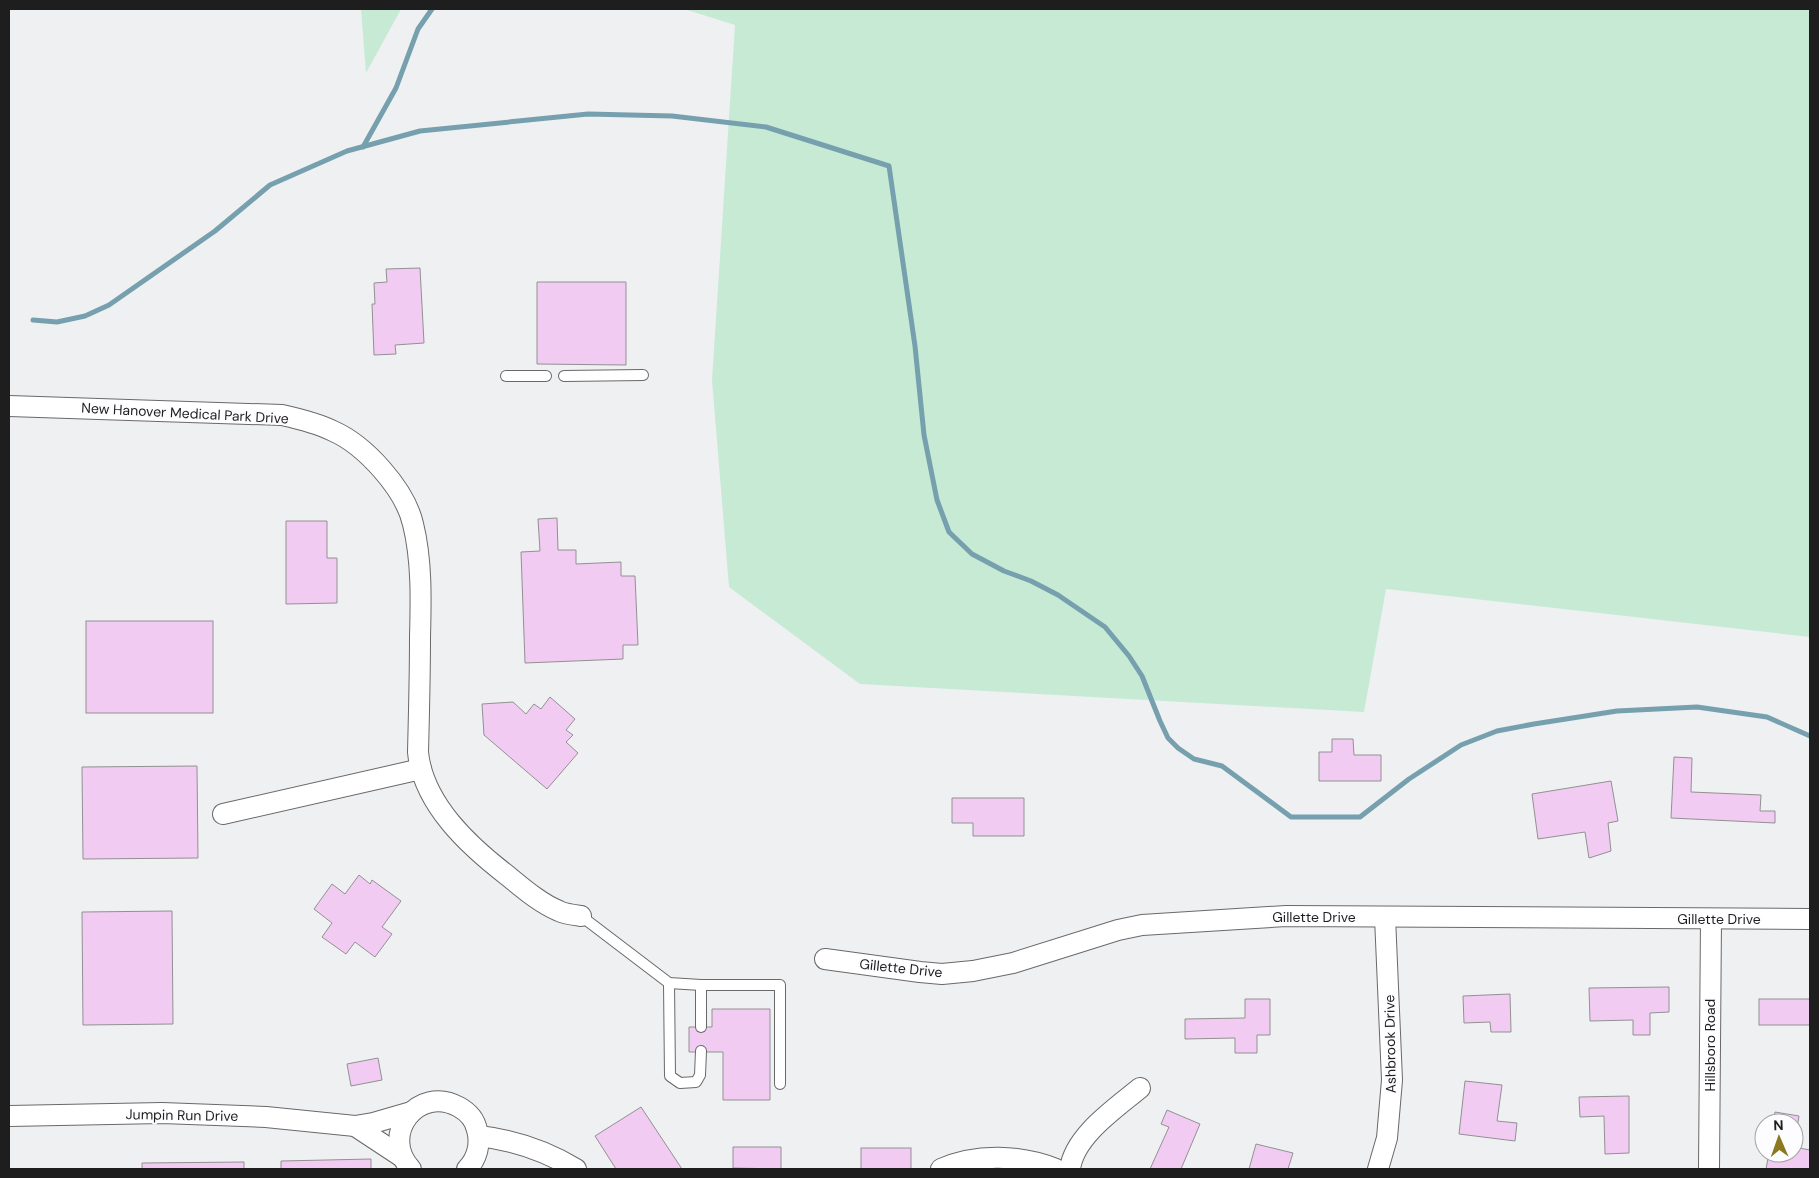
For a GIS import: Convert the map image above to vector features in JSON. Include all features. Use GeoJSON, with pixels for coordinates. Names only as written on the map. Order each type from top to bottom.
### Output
{"type":"FeatureCollection","features":[{"type":"Feature","properties":{"kind":"street","name":"New Hanover Medical Park Drive"},"geometry":{"type":"LineString","coordinates":[[9,406],[282,415],[308,421],[335,431],[358,446],[378,465],[399,493],[408,507],[413,523],[417,546],[420,588],[418,752],[421,769],[429,788],[446,817],[463,838],[481,855],[526,891],[560,912],[581,916]]}},
{"type":"Feature","properties":{"kind":"street"},"geometry":{"type":"LineString","coordinates":[[223,814],[421,769]]}},
{"type":"Feature","properties":{"kind":"street","name":"Gillette Drive"},"geometry":{"type":"LineString","coordinates":[[825,959],[942,974],[973,971],[1013,963],[1118,930],[1142,925],[1286,916],[1710,920],[1810,919]]}},
{"type":"Feature","properties":{"kind":"street","name":"Ashbrook Drive"},"geometry":{"type":"LineString","coordinates":[[1378,1169],[1387,1138],[1392,1080],[1386,917]]}},
{"type":"Feature","properties":{"kind":"street","name":"Hillsboro Road"},"geometry":{"type":"LineString","coordinates":[[1709,1169],[1710,920]]}},
{"type":"Feature","properties":{"kind":"street"},"geometry":{"type":"LineString","coordinates":[[1070,1169],[1080,1145],[1096,1126],[1140,1088]]}},
{"type":"Feature","properties":{"kind":"street","name":"Jumpin Run Drive"},"geometry":{"type":"LineString","coordinates":[[9,1116],[171,1113],[266,1117],[354,1126],[411,1112],[423,1104],[444,1101],[463,1109],[471,1116],[479,1136]]}},
{"type":"Feature","properties":{"kind":"street","name":"Jumpin Run Drive"},"geometry":{"type":"LineString","coordinates":[[407,1163],[399,1146],[399,1135],[402,1125],[411,1112]]}},
{"type":"Feature","properties":{"kind":"street","name":"Jumpin Run Drive"},"geometry":{"type":"LineString","coordinates":[[354,1126],[407,1163]]}},
{"type":"Feature","properties":{"kind":"street"},"geometry":{"type":"LineString","coordinates":[[467,1169],[476,1157],[479,1136],[523,1144],[576,1169]]}},
{"type":"Feature","properties":{"kind":"street"},"geometry":{"type":"LineString","coordinates":[[941,1169],[974,1159],[1008,1158],[1031,1161],[1056,1169]]}},
{"type":"Feature","properties":{"kind":"lane"},"geometry":{"type":"LineString","coordinates":[[564,376],[642,374]]}},
{"type":"Feature","properties":{"kind":"lane"},"geometry":{"type":"LineString","coordinates":[[506,376],[546,376]]}},
{"type":"Feature","properties":{"kind":"lane"},"geometry":{"type":"LineString","coordinates":[[581,916],[670,983],[780,985],[780,1084]]}},
{"type":"Feature","properties":{"kind":"lane"},"geometry":{"type":"LineString","coordinates":[[670,983],[670,1076],[680,1083],[696,1082],[700,1075],[701,1052]]}},
{"type":"Feature","properties":{"kind":"lane"},"geometry":{"type":"LineString","coordinates":[[701,985],[701,1027]]}},
{"type":"Feature","properties":{"kind":"green space"},"geometry":{"type":"Polygon","coordinates":[[[361,9],[401,9],[366,73],[361,9]]]}},
{"type":"Feature","properties":{"kind":"green space"},"geometry":{"type":"Polygon","coordinates":[[[684,9],[1810,9],[1810,637],[1386,589],[1364,712],[860,684],[729,587],[712,380],[735,25],[684,9]]]}},
{"type":"Feature","properties":{"kind":"building"},"geometry":{"type":"Polygon","coordinates":[[[420,268],[424,343],[395,345],[396,354],[374,355],[372,304],[375,304],[374,283],[387,282],[386,269],[420,268]]]}},
{"type":"Feature","properties":{"kind":"building"},"geometry":{"type":"Polygon","coordinates":[[[537,282],[626,282],[626,365],[537,364],[537,282]]]}},
{"type":"Feature","properties":{"kind":"building"},"geometry":{"type":"Polygon","coordinates":[[[557,518],[558,550],[576,550],[576,564],[621,562],[621,576],[635,576],[638,645],[623,645],[623,659],[525,663],[521,552],[540,551],[538,519],[557,518]]]}},
{"type":"Feature","properties":{"kind":"building"},"geometry":{"type":"Polygon","coordinates":[[[286,521],[327,521],[327,558],[337,558],[337,603],[286,604],[286,521]]]}},
{"type":"Feature","properties":{"kind":"building"},"geometry":{"type":"Polygon","coordinates":[[[86,621],[213,621],[213,713],[86,713],[86,621]]]}},
{"type":"Feature","properties":{"kind":"building"},"geometry":{"type":"Polygon","coordinates":[[[550,697],[575,719],[566,730],[573,735],[566,742],[578,753],[547,789],[484,735],[482,704],[513,702],[526,714],[534,704],[541,709],[550,697]]]}},
{"type":"Feature","properties":{"kind":"building"},"geometry":{"type":"Polygon","coordinates":[[[1332,739],[1353,739],[1354,755],[1381,755],[1381,781],[1319,781],[1319,752],[1332,752],[1332,739]]]}},
{"type":"Feature","properties":{"kind":"building"},"geometry":{"type":"Polygon","coordinates":[[[1674,757],[1692,758],[1691,792],[1761,795],[1760,811],[1775,811],[1775,823],[1671,818],[1674,757]]]}},
{"type":"Feature","properties":{"kind":"building"},"geometry":{"type":"Polygon","coordinates":[[[197,766],[198,858],[83,859],[82,767],[197,766]]]}},
{"type":"Feature","properties":{"kind":"building"},"geometry":{"type":"Polygon","coordinates":[[[1611,781],[1618,821],[1608,823],[1611,851],[1589,858],[1585,832],[1538,839],[1532,794],[1611,781]]]}},
{"type":"Feature","properties":{"kind":"building"},"geometry":{"type":"Polygon","coordinates":[[[952,798],[1024,798],[1024,836],[973,836],[973,823],[952,823],[952,798]]]}},
{"type":"Feature","properties":{"kind":"building"},"geometry":{"type":"Polygon","coordinates":[[[359,875],[370,884],[372,880],[401,901],[382,927],[392,934],[375,957],[355,942],[346,954],[322,937],[332,923],[314,909],[332,884],[345,894],[359,875]]]}},
{"type":"Feature","properties":{"kind":"building"},"geometry":{"type":"Polygon","coordinates":[[[172,911],[173,1024],[83,1025],[82,912],[172,911]]]}},
{"type":"Feature","properties":{"kind":"building"},"geometry":{"type":"Polygon","coordinates":[[[1669,987],[1669,1012],[1650,1013],[1650,1035],[1633,1035],[1633,1020],[1590,1021],[1589,988],[1669,987]]]}},
{"type":"Feature","properties":{"kind":"building"},"geometry":{"type":"Polygon","coordinates":[[[1510,994],[1511,1032],[1491,1032],[1490,1022],[1464,1023],[1463,996],[1510,994]]]}},
{"type":"Feature","properties":{"kind":"building"},"geometry":{"type":"Polygon","coordinates":[[[1245,999],[1270,999],[1270,1035],[1257,1035],[1257,1053],[1235,1053],[1235,1038],[1185,1039],[1185,1019],[1245,1018],[1245,999]]]}},
{"type":"Feature","properties":{"kind":"building"},"geometry":{"type":"Polygon","coordinates":[[[1759,999],[1810,999],[1810,1025],[1759,1025],[1759,999]]]}},
{"type":"Feature","properties":{"kind":"building"},"geometry":{"type":"Polygon","coordinates":[[[712,1009],[770,1009],[770,1100],[723,1100],[723,1052],[689,1052],[689,1027],[712,1027],[712,1009]]]}},
{"type":"Feature","properties":{"kind":"building"},"geometry":{"type":"Polygon","coordinates":[[[378,1058],[382,1080],[351,1086],[347,1064],[378,1058]]]}},
{"type":"Feature","properties":{"kind":"building"},"geometry":{"type":"Polygon","coordinates":[[[1465,1081],[1502,1085],[1497,1121],[1517,1123],[1515,1141],[1459,1134],[1465,1081]]]}},
{"type":"Feature","properties":{"kind":"building"},"geometry":{"type":"Polygon","coordinates":[[[1629,1096],[1629,1153],[1605,1154],[1604,1116],[1580,1117],[1579,1097],[1629,1096]]]}},
{"type":"Feature","properties":{"kind":"building"},"geometry":{"type":"Polygon","coordinates":[[[641,1107],[682,1169],[616,1169],[595,1136],[641,1107]]]}},
{"type":"Feature","properties":{"kind":"building"},"geometry":{"type":"Polygon","coordinates":[[[1167,1110],[1200,1124],[1181,1169],[1150,1169],[1169,1127],[1161,1124],[1167,1110]]]}},
{"type":"Feature","properties":{"kind":"building"},"geometry":{"type":"Polygon","coordinates":[[[1256,1144],[1293,1153],[1288,1169],[1249,1169],[1256,1144]]]}},
{"type":"Feature","properties":{"kind":"building"},"geometry":{"type":"Polygon","coordinates":[[[733,1147],[781,1147],[781,1169],[733,1168],[733,1147]]]}},
{"type":"Feature","properties":{"kind":"building"},"geometry":{"type":"Polygon","coordinates":[[[861,1148],[911,1148],[911,1169],[861,1169],[861,1148]]]}},
{"type":"Feature","properties":{"kind":"building"},"geometry":{"type":"Polygon","coordinates":[[[1804,1149],[1810,1150],[1810,1169],[1766,1169],[1767,1163],[1804,1163],[1804,1149]]]}},
{"type":"Feature","properties":{"kind":"building"},"geometry":{"type":"Polygon","coordinates":[[[371,1159],[371,1169],[281,1169],[281,1161],[371,1159]]]}},
{"type":"Feature","properties":{"kind":"building"},"geometry":{"type":"Polygon","coordinates":[[[244,1162],[244,1169],[142,1169],[142,1163],[244,1162]]]}},
{"type":"Feature","properties":{"kind":"waterway"},"geometry":{"type":"LineString","coordinates":[[363,147],[396,88],[418,29],[432,9]]}},
{"type":"Feature","properties":{"kind":"waterway"},"geometry":{"type":"LineString","coordinates":[[33,320],[57,322],[85,316],[109,305],[215,231],[270,185],[347,151],[420,131],[588,114],[672,116],[766,127],[889,166],[915,346],[924,435],[937,500],[949,532],[972,554],[1004,571],[1031,581],[1058,595],[1105,627],[1129,656],[1142,676],[1168,738],[1194,759],[1222,766],[1291,817],[1360,817],[1409,779],[1461,745],[1497,731],[1617,711],[1697,707],[1767,717],[1810,736]]}}]}
